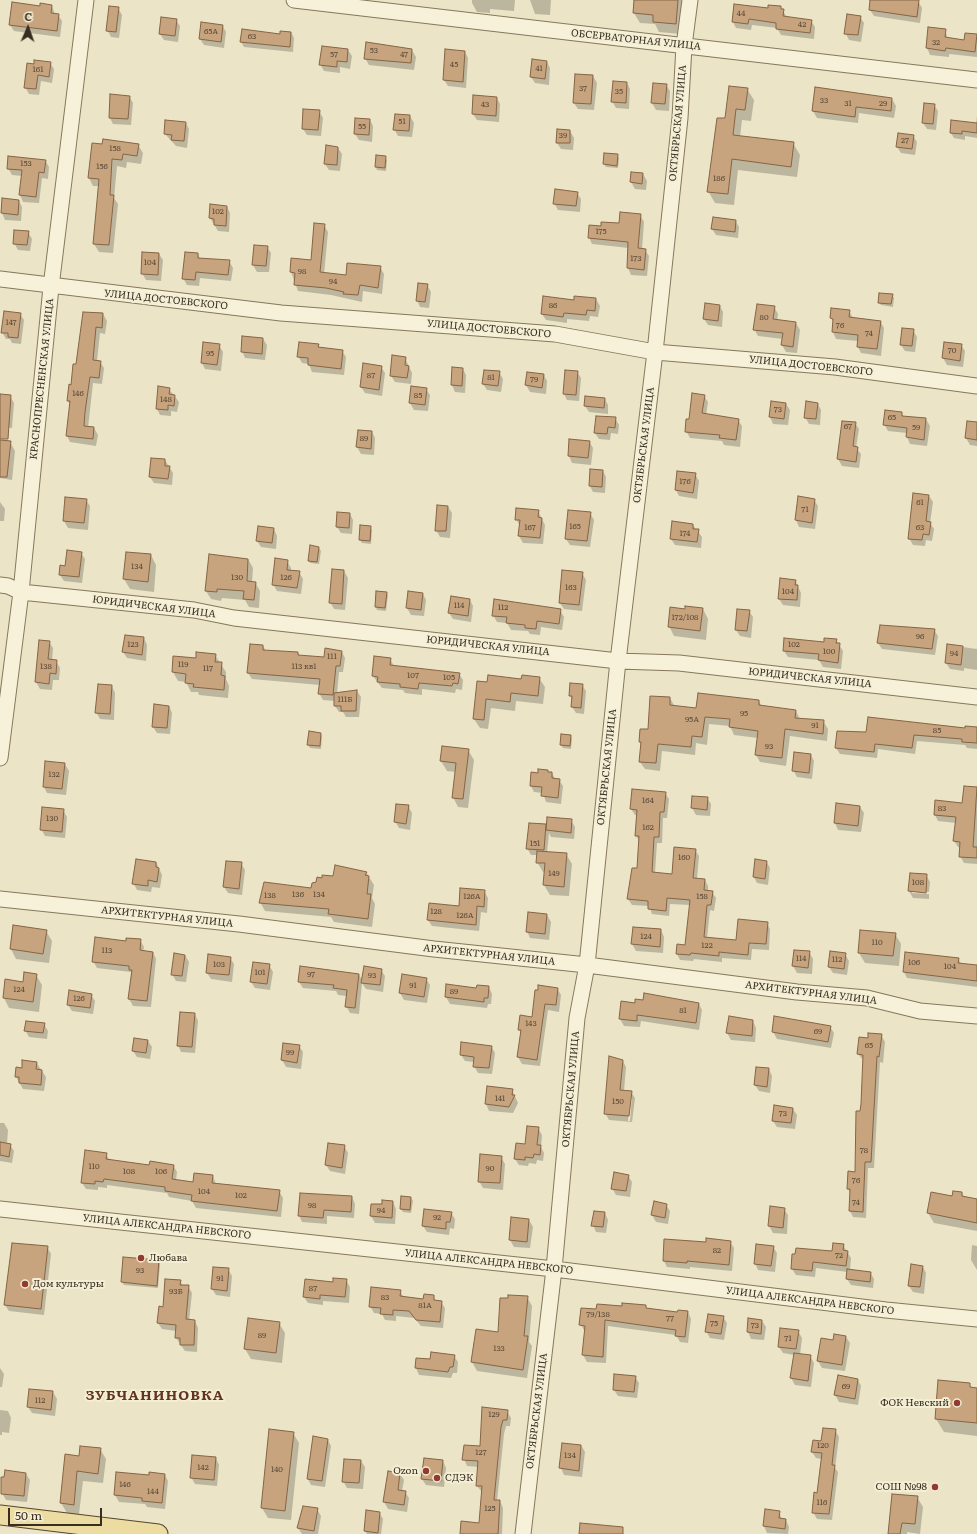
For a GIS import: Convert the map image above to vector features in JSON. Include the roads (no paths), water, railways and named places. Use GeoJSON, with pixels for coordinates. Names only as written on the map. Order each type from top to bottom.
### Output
{"type":"FeatureCollection","features":[{"type":"Feature","properties":{"kind":"main road"},"geometry":{"type":"LineString","coordinates":[[0,1515],[158,1534]]}},
{"type":"Feature","properties":{"kind":"street","name":"КРАСНОПРЕСНЕНСКАЯ УЛИЦА"},"geometry":{"type":"LineString","coordinates":[[0,758],[21,592],[50,286],[86,0]]}},
{"type":"Feature","properties":{"kind":"street","name":"ОБСЕРВАТОРНАЯ УЛИЦА"},"geometry":{"type":"LineString","coordinates":[[294,0],[977,80]]}},
{"type":"Feature","properties":{"kind":"street","name":"ОКТЯБРЬСКАЯ УЛИЦА"},"geometry":{"type":"LineString","coordinates":[[523,1534],[554,1269],[577,1018],[587,965],[618,661],[655,352],[680,118],[684,46],[690,0]]}},
{"type":"Feature","properties":{"kind":"street","name":"УЛИЦА ДОСТОЕВСКОГО"},"geometry":{"type":"LineString","coordinates":[[0,279],[281,313],[555,334],[655,352],[835,367],[977,386]]}},
{"type":"Feature","properties":{"kind":"street","name":"ЮРИДИЧЕСКАЯ УЛИЦА"},"geometry":{"type":"LineString","coordinates":[[0,585],[8,586],[21,592],[194,610],[234,618],[618,661],[679,664],[977,697]]}},
{"type":"Feature","properties":{"kind":"street","name":"АРХИТЕКТУРНАЯ УЛИЦА"},"geometry":{"type":"LineString","coordinates":[[0,899],[239,924],[434,949],[587,965],[797,992],[867,998],[920,1011],[977,1016]]}},
{"type":"Feature","properties":{"kind":"street","name":"УЛИЦА АЛЕКСАНДРА НЕВСКОГО"},"geometry":{"type":"LineString","coordinates":[[0,1209],[554,1269],[886,1310],[977,1319]]}},
{"type":"Feature","properties":{"kind":"place","name":"Любава"},"geometry":{"type":"Point","coordinates":[141,1258]}},
{"type":"Feature","properties":{"kind":"place","name":"Дом культуры"},"geometry":{"type":"Point","coordinates":[25,1284]}},
{"type":"Feature","properties":{"kind":"place","name":"ФОК Невский"},"geometry":{"type":"Point","coordinates":[957,1403]}},
{"type":"Feature","properties":{"kind":"place","name":"Ozon"},"geometry":{"type":"Point","coordinates":[426,1471]}},
{"type":"Feature","properties":{"kind":"place","name":"СДЭК"},"geometry":{"type":"Point","coordinates":[437,1478]}},
{"type":"Feature","properties":{"kind":"place","name":"СОШ №98"},"geometry":{"type":"Point","coordinates":[935,1487]}},
{"type":"Feature","properties":{"kind":"district","name":"ЗУБЧАНИНОВКА"},"geometry":{"type":"Point","coordinates":[155,1396]}}]}
